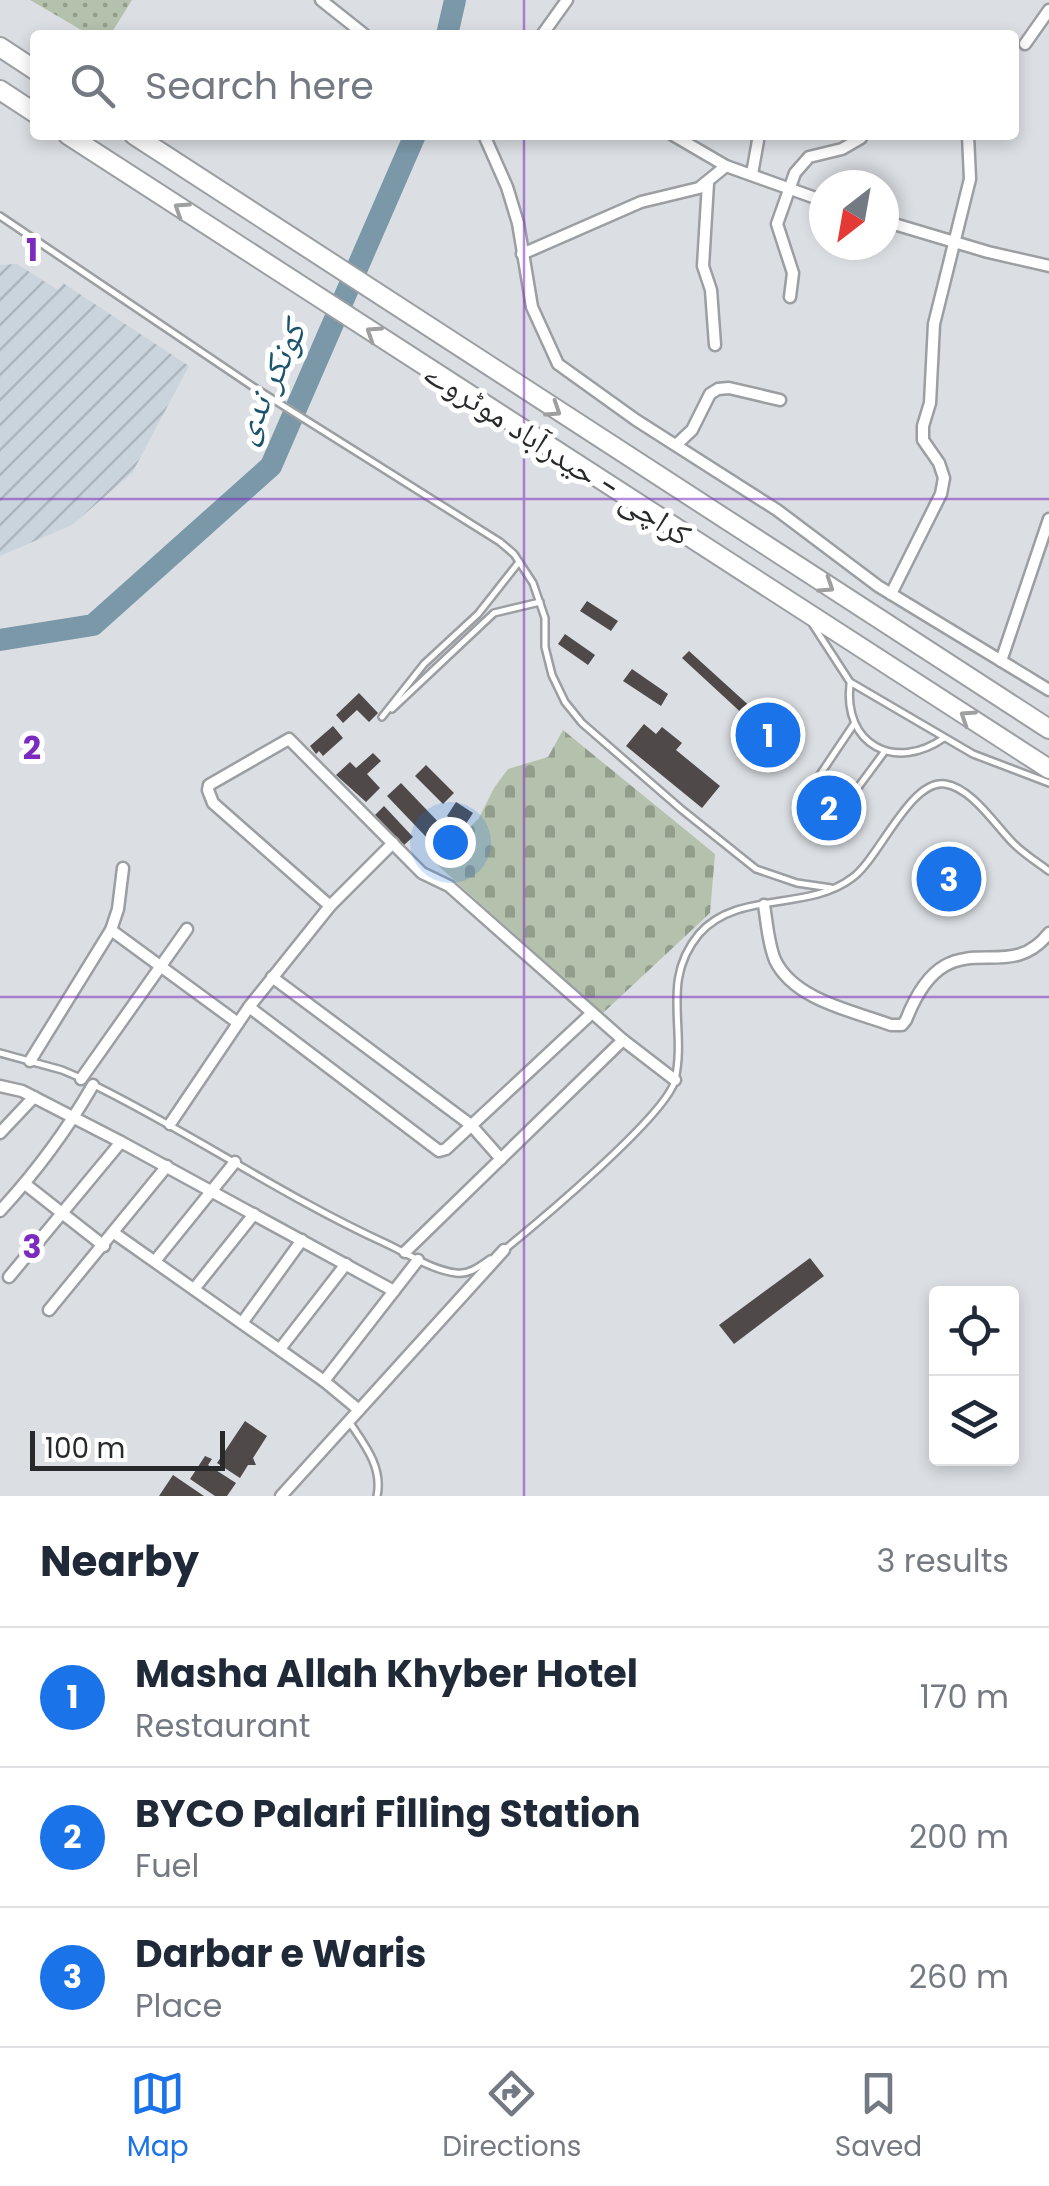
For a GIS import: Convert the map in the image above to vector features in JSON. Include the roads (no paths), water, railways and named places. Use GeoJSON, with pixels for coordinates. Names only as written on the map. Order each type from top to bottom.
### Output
{"type":"FeatureCollection","features":[{"type":"Feature","properties":{"kind":"highway"},"geometry":{"type":"LineString","coordinates":[[0,47],[30,67]]}},
{"type":"Feature","properties":{"kind":"highway"},"geometry":{"type":"LineString","coordinates":[[0,90],[30,110]]}},
{"type":"Feature","properties":{"kind":"highway","name":"کراچی - حیدرآباد موٹروے"},"geometry":{"type":"LineString","coordinates":[[76,140],[1049,769]]}},
{"type":"Feature","properties":{"kind":"highway","name":"کراچی - حیدرآباد موٹروے"},"geometry":{"type":"LineString","coordinates":[[142,140],[1049,729]]}},
{"type":"Feature","properties":{"kind":"street"},"geometry":{"type":"LineString","coordinates":[[321,0],[359,30]]}},
{"type":"Feature","properties":{"kind":"street"},"geometry":{"type":"LineString","coordinates":[[546,30],[567,0]]}},
{"type":"Feature","properties":{"kind":"street"},"geometry":{"type":"LineString","coordinates":[[1025,44],[1049,10]]}},
{"type":"Feature","properties":{"kind":"street"},"geometry":{"type":"LineString","coordinates":[[486,140],[518,224],[532,307],[558,364],[778,510],[891,594],[1049,690]]}},
{"type":"Feature","properties":{"kind":"street"},"geometry":{"type":"LineString","coordinates":[[682,140],[726,166],[809,195]]}},
{"type":"Feature","properties":{"kind":"street"},"geometry":{"type":"LineString","coordinates":[[752,174],[758,140]]}},
{"type":"Feature","properties":{"kind":"street"},"geometry":{"type":"LineString","coordinates":[[790,297],[793,272],[777,224],[795,173],[809,157],[857,140]]}},
{"type":"Feature","properties":{"kind":"street"},"geometry":{"type":"LineString","coordinates":[[891,594],[941,494],[944,478],[922,440],[923,426],[930,403],[934,324],[970,179],[968,140]]}},
{"type":"Feature","properties":{"kind":"street"},"geometry":{"type":"LineString","coordinates":[[522,254],[641,202],[698,188],[726,166]]}},
{"type":"Feature","properties":{"kind":"street"},"geometry":{"type":"LineString","coordinates":[[708,183],[703,266],[712,290],[715,345]]}},
{"type":"Feature","properties":{"kind":"street"},"geometry":{"type":"LineString","coordinates":[[899,226],[1049,266]]}},
{"type":"Feature","properties":{"kind":"street"},"geometry":{"type":"LineString","coordinates":[[676,445],[692,430],[710,394],[718,389],[780,400]]}},
{"type":"Feature","properties":{"kind":"street"},"geometry":{"type":"LineString","coordinates":[[1001,661],[1049,519]]}},
{"type":"Feature","properties":{"kind":"street"},"geometry":{"type":"LineString","coordinates":[[330,906],[214,802],[208,790],[209,785],[289,739],[422,874],[449,886],[623,1040],[675,1080]]}},
{"type":"Feature","properties":{"kind":"street"},"geometry":{"type":"LineString","coordinates":[[170,1124],[248,1007],[330,906],[393,844]]}},
{"type":"Feature","properties":{"kind":"street"},"geometry":{"type":"LineString","coordinates":[[30,1061],[110,930],[118,909],[123,868]]}},
{"type":"Feature","properties":{"kind":"street"},"geometry":{"type":"LineString","coordinates":[[764,905],[776,963],[795,984],[822,1000],[891,1025],[906,1020],[924,983],[937,968],[984,955],[1012,958],[1038,947],[1049,933]]}},
{"type":"Feature","properties":{"kind":"street"},"geometry":{"type":"LineString","coordinates":[[81,1079],[187,929]]}},
{"type":"Feature","properties":{"kind":"street"},"geometry":{"type":"LineString","coordinates":[[110,930],[238,1023]]}},
{"type":"Feature","properties":{"kind":"street"},"geometry":{"type":"LineString","coordinates":[[272,977],[471,1125],[500,1159]]}},
{"type":"Feature","properties":{"kind":"street"},"geometry":{"type":"LineString","coordinates":[[248,1007],[434,1150],[446,1150],[592,1013]]}},
{"type":"Feature","properties":{"kind":"street"},"geometry":{"type":"LineString","coordinates":[[405,1252],[623,1040]]}},
{"type":"Feature","properties":{"kind":"street"},"geometry":{"type":"LineString","coordinates":[[0,1211],[74,1118],[93,1085]]}},
{"type":"Feature","properties":{"kind":"street"},"geometry":{"type":"LineString","coordinates":[[0,1086],[34,1097],[122,1142],[394,1291]]}},
{"type":"Feature","properties":{"kind":"street"},"geometry":{"type":"LineString","coordinates":[[0,1134],[34,1097]]}},
{"type":"Feature","properties":{"kind":"street"},"geometry":{"type":"LineString","coordinates":[[9,1277],[122,1142]]}},
{"type":"Feature","properties":{"kind":"street"},"geometry":{"type":"LineString","coordinates":[[155,1261],[235,1162]]}},
{"type":"Feature","properties":{"kind":"street"},"geometry":{"type":"LineString","coordinates":[[49,1310],[167,1166]]}},
{"type":"Feature","properties":{"kind":"street"},"geometry":{"type":"LineString","coordinates":[[25,1184],[104,1246]]}},
{"type":"Feature","properties":{"kind":"street"},"geometry":{"type":"LineString","coordinates":[[194,1288],[254,1214]]}},
{"type":"Feature","properties":{"kind":"street"},"geometry":{"type":"LineString","coordinates":[[114,1233],[280,1349],[359,1410]]}},
{"type":"Feature","properties":{"kind":"street"},"geometry":{"type":"LineString","coordinates":[[242,1323],[302,1240]]}},
{"type":"Feature","properties":{"kind":"street"},"geometry":{"type":"LineString","coordinates":[[280,1496],[504,1250]]}},
{"type":"Feature","properties":{"kind":"street"},"geometry":{"type":"LineString","coordinates":[[324,1381],[418,1260]]}},
{"type":"Feature","properties":{"kind":"street"},"geometry":{"type":"LineString","coordinates":[[280,1349],[346,1264]]}},
{"type":"Feature","properties":{"kind":"lane"},"geometry":{"type":"LineString","coordinates":[[0,216],[255,388],[500,542],[519,561],[540,602],[552,675],[565,702],[582,723],[681,810],[756,869],[835,889]]}},
{"type":"Feature","properties":{"kind":"lane"},"geometry":{"type":"LineString","coordinates":[[519,561],[478,614],[424,664],[382,717],[416,690],[494,613],[540,602]]}},
{"type":"Feature","properties":{"kind":"lane"},"geometry":{"type":"LineString","coordinates":[[805,612],[850,682],[973,754],[1049,783]]}},
{"type":"Feature","properties":{"kind":"lane"},"geometry":{"type":"LineString","coordinates":[[413,659],[424,664]]}},
{"type":"Feature","properties":{"kind":"lane"},"geometry":{"type":"LineString","coordinates":[[850,682],[848,703],[854,724],[867,740],[885,751],[906,754],[926,750],[944,738]]}},
{"type":"Feature","properties":{"kind":"lane"},"geometry":{"type":"LineString","coordinates":[[854,724],[810,791],[810,799],[831,814],[840,813],[885,751]]}},
{"type":"Feature","properties":{"kind":"lane"},"geometry":{"type":"LineString","coordinates":[[0,1053],[81,1079],[170,1124],[290,1194],[418,1260],[458,1274],[472,1271],[504,1250],[555,1208],[642,1124],[675,1080],[675,998],[680,965],[700,934],[720,916],[803,900],[835,889],[856,876],[909,803],[929,786],[946,784],[965,795],[1015,846],[1049,871]]}},
{"type":"Feature","properties":{"kind":"lane"},"geometry":{"type":"LineString","coordinates":[[349,1421],[369,1450],[376,1470],[377,1496]]}},
{"type":"Feature","properties":{"kind":"waterway","name":"کونکر ندی"},"geometry":{"type":"LineString","coordinates":[[448,30],[455,0]]}},
{"type":"Feature","properties":{"kind":"waterway","name":"کونکر ندی"},"geometry":{"type":"LineString","coordinates":[[0,640],[93,625],[271,466],[413,140]]}},
{"type":"Feature","properties":{"kind":"place","name":"Masha Allah Khyber Hotel"},"geometry":{"type":"Point","coordinates":[768,735]}},
{"type":"Feature","properties":{"kind":"place","name":"BYCO Palari Filling Station"},"geometry":{"type":"Point","coordinates":[829,808]}},
{"type":"Feature","properties":{"kind":"place","name":"Darbar e Waris"},"geometry":{"type":"Point","coordinates":[949,879]}}]}
